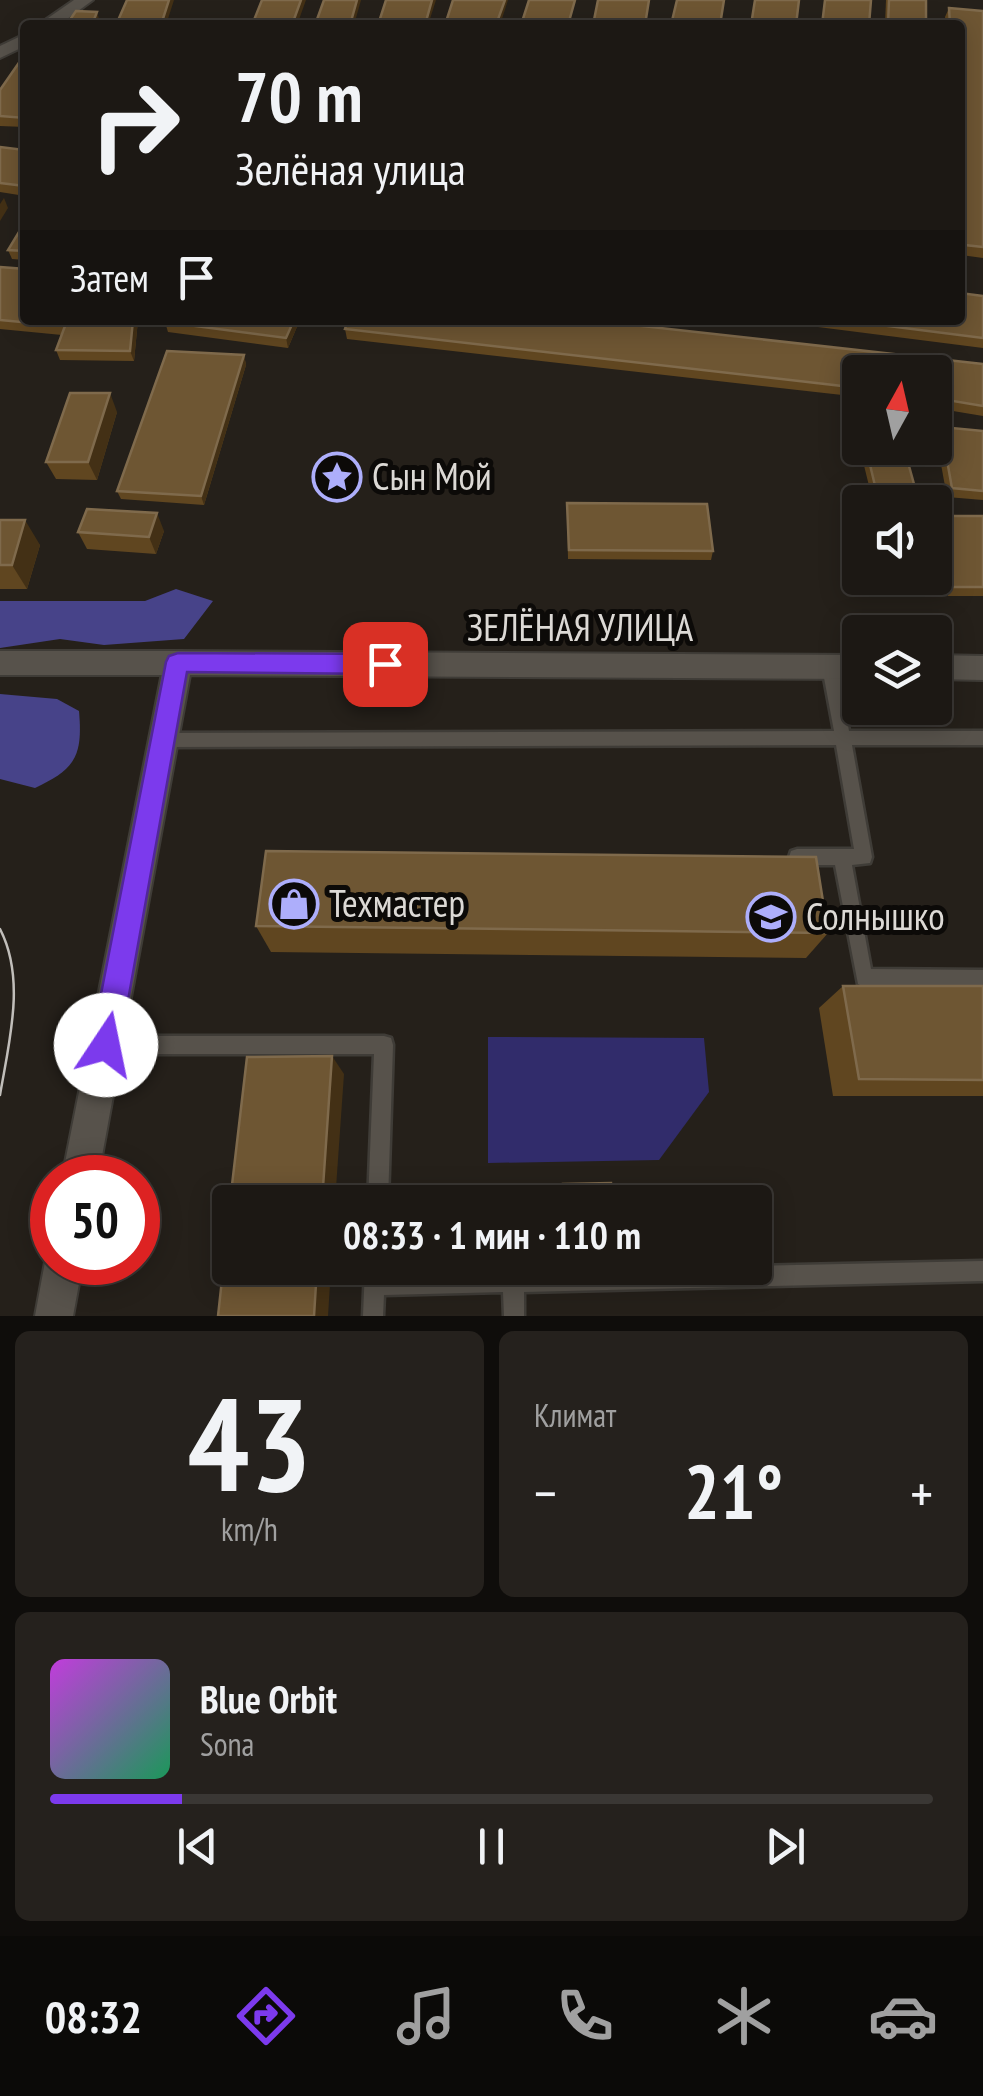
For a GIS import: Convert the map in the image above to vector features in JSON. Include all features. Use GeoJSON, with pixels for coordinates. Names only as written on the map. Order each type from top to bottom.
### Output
{"type":"FeatureCollection","features":[{"type":"Feature","properties":{"kind":"main road"},"geometry":{"type":"LineString","coordinates":[[55,20],[86,0]]}},
{"type":"Feature","properties":{"kind":"main road"},"geometry":{"type":"LineString","coordinates":[[84,1155],[178,662]]}},
{"type":"Feature","properties":{"kind":"main road","name":"ЗЕЛЁНАЯ УЛИЦА"},"geometry":{"type":"LineString","coordinates":[[0,663],[842,667]]}},
{"type":"Feature","properties":{"kind":"main road"},"geometry":{"type":"LineString","coordinates":[[952,667],[983,668]]}},
{"type":"Feature","properties":{"kind":"main road"},"geometry":{"type":"LineString","coordinates":[[54,1316],[60,1285]]}},
{"type":"Feature","properties":{"kind":"lane"},"geometry":{"type":"LineString","coordinates":[[784,857],[864,857],[830,667]]}},
{"type":"Feature","properties":{"kind":"lane"},"geometry":{"type":"LineString","coordinates":[[163,740],[983,738]]}},
{"type":"Feature","properties":{"kind":"lane"},"geometry":{"type":"LineString","coordinates":[[842,857],[864,978],[983,979]]}},
{"type":"Feature","properties":{"kind":"lane"},"geometry":{"type":"LineString","coordinates":[[106,1045],[384,1045],[379,1185]]}},
{"type":"Feature","properties":{"kind":"lane"},"geometry":{"type":"LineString","coordinates":[[772,1276],[983,1271]]}},
{"type":"Feature","properties":{"kind":"lane"},"geometry":{"type":"LineString","coordinates":[[373,1316],[375,1285]]}},
{"type":"Feature","properties":{"kind":"lane"},"geometry":{"type":"LineString","coordinates":[[513,1285],[514,1316]]}},
{"type":"Feature","properties":{"kind":"shaded area"},"geometry":{"type":"Polygon","coordinates":[[[176,589],[213,601],[184,639],[104,645],[60,639],[0,648],[0,601],[145,601],[176,589]]]}},
{"type":"Feature","properties":{"kind":"shaded area"},"geometry":{"type":"Polygon","coordinates":[[[0,694],[57,699],[79,711],[74,760],[35,788],[0,779],[0,694]]]}},
{"type":"Feature","properties":{"kind":"shaded area"},"geometry":{"type":"Polygon","coordinates":[[[488,1037],[704,1038],[709,1092],[659,1160],[488,1163],[488,1037]]]}},
{"type":"Feature","properties":{"kind":"building"},"geometry":{"type":"Polygon","coordinates":[[[127,0],[169,0],[163,20],[118,20],[127,0]]]}},
{"type":"Feature","properties":{"kind":"building"},"geometry":{"type":"Polygon","coordinates":[[[262,0],[301,0],[294,20],[254,20],[262,0]]]}},
{"type":"Feature","properties":{"kind":"building"},"geometry":{"type":"Polygon","coordinates":[[[324,0],[357,0],[351,20],[317,20],[324,0]]]}},
{"type":"Feature","properties":{"kind":"building"},"geometry":{"type":"Polygon","coordinates":[[[386,0],[432,0],[426,20],[380,20],[386,0]]]}},
{"type":"Feature","properties":{"kind":"building"},"geometry":{"type":"Polygon","coordinates":[[[453,0],[505,0],[498,20],[447,20],[453,0]]]}},
{"type":"Feature","properties":{"kind":"building"},"geometry":{"type":"Polygon","coordinates":[[[529,0],[575,0],[569,20],[523,20],[529,0]]]}},
{"type":"Feature","properties":{"kind":"building"},"geometry":{"type":"Polygon","coordinates":[[[598,0],[649,0],[646,20],[594,20],[598,0]]]}},
{"type":"Feature","properties":{"kind":"building"},"geometry":{"type":"Polygon","coordinates":[[[677,0],[724,0],[721,20],[672,20],[677,0]]]}},
{"type":"Feature","properties":{"kind":"building"},"geometry":{"type":"Polygon","coordinates":[[[755,0],[799,0],[797,20],[752,20],[755,0]]]}},
{"type":"Feature","properties":{"kind":"building"},"geometry":{"type":"Polygon","coordinates":[[[825,0],[871,0],[869,20],[823,20],[825,0]]]}},
{"type":"Feature","properties":{"kind":"building"},"geometry":{"type":"Polygon","coordinates":[[[889,0],[926,0],[926,20],[888,20],[889,0]]]}},
{"type":"Feature","properties":{"kind":"building"},"geometry":{"type":"Polygon","coordinates":[[[949,8],[983,11],[983,247],[965,245],[965,20],[950,20],[949,8]]]}},
{"type":"Feature","properties":{"kind":"building"},"geometry":{"type":"Polygon","coordinates":[[[76,11],[97,12],[94,20],[70,20],[76,11]]]}},
{"type":"Feature","properties":{"kind":"building"},"geometry":{"type":"Polygon","coordinates":[[[20,61],[20,118],[0,116],[0,90],[20,61]]]}},
{"type":"Feature","properties":{"kind":"building"},"geometry":{"type":"Polygon","coordinates":[[[0,147],[20,149],[20,185],[0,183],[0,147]]]}},
{"type":"Feature","properties":{"kind":"building"},"geometry":{"type":"Polygon","coordinates":[[[20,230],[20,251],[8,250],[20,230]]]}},
{"type":"Feature","properties":{"kind":"building"},"geometry":{"type":"Polygon","coordinates":[[[0,267],[20,269],[20,322],[0,320],[0,267]]]}},
{"type":"Feature","properties":{"kind":"building"},"geometry":{"type":"Polygon","coordinates":[[[965,294],[983,296],[983,338],[880,325],[965,325],[965,294]]]}},
{"type":"Feature","properties":{"kind":"building"},"geometry":{"type":"Polygon","coordinates":[[[54,325],[133,325],[130,351],[56,350],[65,326],[54,325]]]}},
{"type":"Feature","properties":{"kind":"building"},"geometry":{"type":"Polygon","coordinates":[[[188,325],[292,325],[286,338],[188,325]]]}},
{"type":"Feature","properties":{"kind":"building"},"geometry":{"type":"Polygon","coordinates":[[[346,325],[633,325],[902,355],[842,355],[842,386],[345,329],[346,325]]]}},
{"type":"Feature","properties":{"kind":"building"},"geometry":{"type":"Polygon","coordinates":[[[167,351],[244,355],[201,496],[117,491],[167,351]]]}},
{"type":"Feature","properties":{"kind":"building"},"geometry":{"type":"Polygon","coordinates":[[[952,361],[983,364],[983,406],[952,401],[952,361]]]}},
{"type":"Feature","properties":{"kind":"building"},"geometry":{"type":"Polygon","coordinates":[[[70,393],[110,393],[88,462],[46,462],[70,393]]]}},
{"type":"Feature","properties":{"kind":"building"},"geometry":{"type":"Polygon","coordinates":[[[952,428],[983,431],[983,491],[951,485],[948,465],[952,465],[952,428]]]}},
{"type":"Feature","properties":{"kind":"building"},"geometry":{"type":"Polygon","coordinates":[[[870,465],[909,465],[914,485],[875,485],[870,465]]]}},
{"type":"Feature","properties":{"kind":"building"},"geometry":{"type":"Polygon","coordinates":[[[567,503],[707,504],[713,551],[569,550],[567,503]]]}},
{"type":"Feature","properties":{"kind":"building"},"geometry":{"type":"Polygon","coordinates":[[[87,509],[157,513],[149,537],[78,532],[87,509]]]}},
{"type":"Feature","properties":{"kind":"building"},"geometry":{"type":"Polygon","coordinates":[[[952,516],[983,516],[983,587],[953,587],[952,516]]]}},
{"type":"Feature","properties":{"kind":"building"},"geometry":{"type":"Polygon","coordinates":[[[0,520],[25,520],[12,565],[0,565],[0,520]]]}},
{"type":"Feature","properties":{"kind":"building"},"geometry":{"type":"Polygon","coordinates":[[[266,851],[816,857],[828,933],[256,926],[266,851]]]}},
{"type":"Feature","properties":{"kind":"building"},"geometry":{"type":"Polygon","coordinates":[[[843,986],[983,986],[983,1080],[859,1079],[843,986]]]}},
{"type":"Feature","properties":{"kind":"building"},"geometry":{"type":"Polygon","coordinates":[[[332,1056],[323,1185],[232,1185],[247,1057],[332,1056]]]}},
{"type":"Feature","properties":{"kind":"building"},"geometry":{"type":"Polygon","coordinates":[[[611,1183],[611,1185],[563,1185],[611,1183]]]}},
{"type":"Feature","properties":{"kind":"building"},"geometry":{"type":"Polygon","coordinates":[[[221,1285],[316,1285],[314,1316],[218,1316],[221,1285]]]}},
{"type":"Feature","properties":{"kind":"tram line"},"geometry":{"type":"LineString","coordinates":[[0,929],[8,948],[14,990],[0,1095]]}},
{"type":"Feature","properties":{"kind":"place","name":"Сын Мой"},"geometry":{"type":"Point","coordinates":[337,477]}},
{"type":"Feature","properties":{"kind":"place","name":"Техмастер"},"geometry":{"type":"Point","coordinates":[294,904]}},
{"type":"Feature","properties":{"kind":"place","name":"Солнышко"},"geometry":{"type":"Point","coordinates":[771,917]}},
{"type":"Feature","properties":{"kind":"route"},"geometry":{"type":"LineString","coordinates":[[106,1045],[178,662],[385,664]]}}]}
